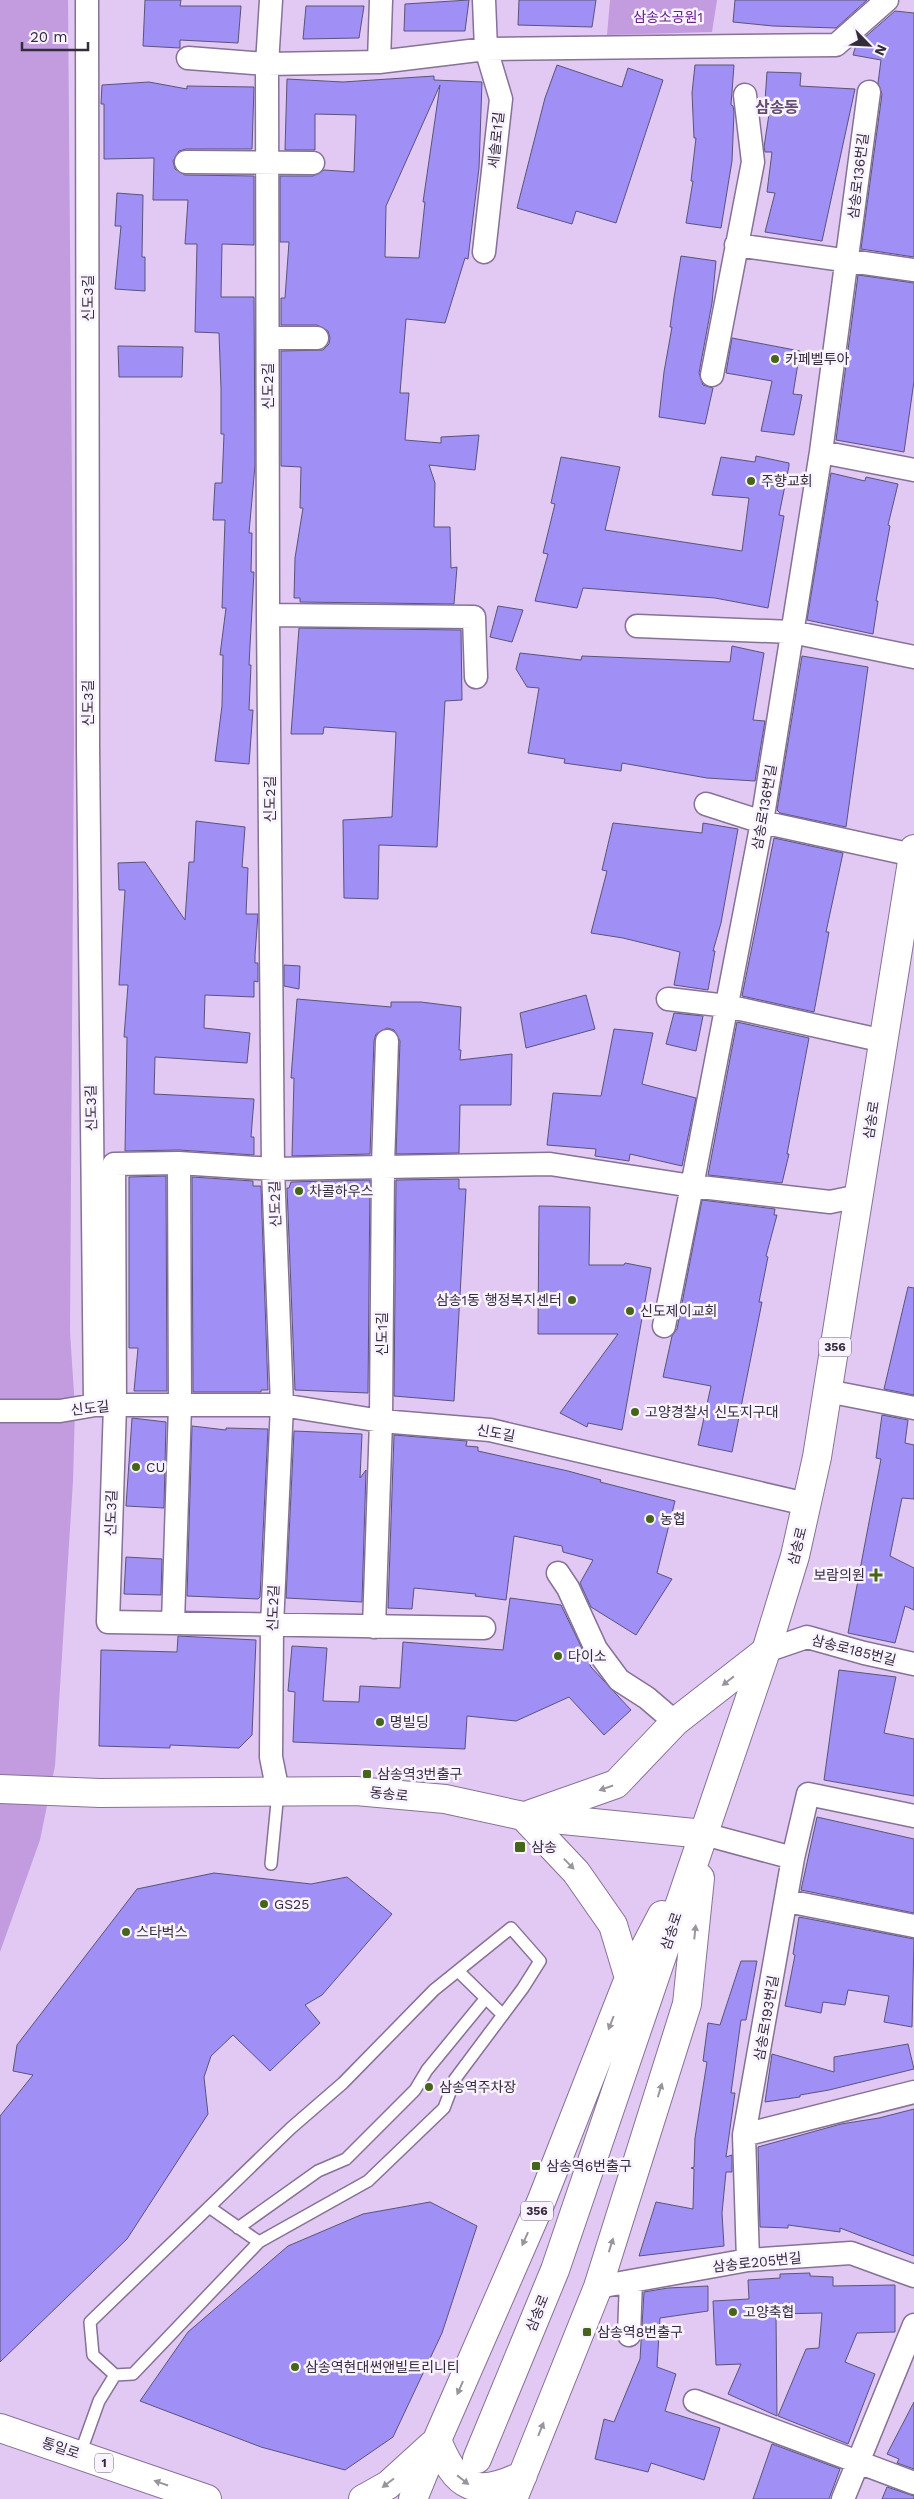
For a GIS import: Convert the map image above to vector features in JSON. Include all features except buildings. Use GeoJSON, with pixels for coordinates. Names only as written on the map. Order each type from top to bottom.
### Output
{"type":"FeatureCollection","features":[{"type":"Feature","properties":{"kind":"main road","name":"삼송로"},"geometry":{"type":"LineString","coordinates":[[477,2459],[555,2270],[766,1652],[795,1556],[827,1391],[914,852]]}},
{"type":"Feature","properties":{"kind":"main road"},"geometry":{"type":"LineString","coordinates":[[629,1978],[613,1925],[576,1872],[523,1816],[616,1784],[676,1722],[766,1652]]}},
{"type":"Feature","properties":{"kind":"main road","name":"동송로"},"geometry":{"type":"LineString","coordinates":[[0,1789],[71,1790],[100,1793],[245,1790],[278,1792],[356,1791],[445,1799],[523,1816],[704,1834]]}},
{"type":"Feature","properties":{"kind":"main road","name":"356"},"geometry":{"type":"LineString","coordinates":[[414,2499],[437,2440],[541,2202],[629,1978],[704,1834]]}},
{"type":"Feature","properties":{"kind":"main road","name":"356"},"geometry":{"type":"LineString","coordinates":[[522,2491],[598,2287],[687,2004],[704,1834]]}},
{"type":"Feature","properties":{"kind":"main road","name":"통일로"},"geometry":{"type":"LineString","coordinates":[[0,2428],[207,2499]]}},
{"type":"Feature","properties":{"kind":"main road"},"geometry":{"type":"LineString","coordinates":[[363,2499],[388,2485],[437,2440],[451,2470],[465,2484],[486,2489],[503,2485],[522,2491]]}},
{"type":"Feature","properties":{"kind":"street","name":"신도3길"},"geometry":{"type":"LineString","coordinates":[[87,0],[88,746],[105,1405],[108,1622],[173,1623]]}},
{"type":"Feature","properties":{"kind":"street","name":"신도2길"},"geometry":{"type":"LineString","coordinates":[[271,0],[267,64],[268,614],[273,1169],[282,1405],[272,1626],[271,1757],[278,1792]]}},
{"type":"Feature","properties":{"kind":"street"},"geometry":{"type":"LineString","coordinates":[[379,62],[381,0]]}},
{"type":"Feature","properties":{"kind":"street","name":"세솔로1길"},"geometry":{"type":"LineString","coordinates":[[484,0],[486,49],[501,99],[484,252]]}},
{"type":"Feature","properties":{"kind":"street"},"geometry":{"type":"LineString","coordinates":[[188,58],[267,64],[379,62],[486,49],[836,45],[888,0]]}},
{"type":"Feature","properties":{"kind":"street","name":"삼송로136번길"},"geometry":{"type":"LineString","coordinates":[[664,1326],[762,822],[821,452],[869,92]]}},
{"type":"Feature","properties":{"kind":"street"},"geometry":{"type":"LineString","coordinates":[[712,375],[753,162],[744,94]]}},
{"type":"Feature","properties":{"kind":"street"},"geometry":{"type":"LineString","coordinates":[[186,162],[313,163]]}},
{"type":"Feature","properties":{"kind":"street"},"geometry":{"type":"LineString","coordinates":[[736,246],[847,259],[914,270]]}},
{"type":"Feature","properties":{"kind":"street"},"geometry":{"type":"LineString","coordinates":[[268,338],[317,338]]}},
{"type":"Feature","properties":{"kind":"street"},"geometry":{"type":"LineString","coordinates":[[821,452],[914,470]]}},
{"type":"Feature","properties":{"kind":"street"},"geometry":{"type":"LineString","coordinates":[[268,614],[474,617],[476,677]]}},
{"type":"Feature","properties":{"kind":"street"},"geometry":{"type":"LineString","coordinates":[[636,626],[792,632],[914,657]]}},
{"type":"Feature","properties":{"kind":"street"},"geometry":{"type":"LineString","coordinates":[[706,804],[762,822],[914,852]]}},
{"type":"Feature","properties":{"kind":"street"},"geometry":{"type":"LineString","coordinates":[[668,999],[727,1006],[884,1041]]}},
{"type":"Feature","properties":{"kind":"street","name":"신도1길"},"geometry":{"type":"LineString","coordinates":[[374,1627],[381,1421],[383,1165],[388,1041]]}},
{"type":"Feature","properties":{"kind":"street","name":"신도3길"},"geometry":{"type":"LineString","coordinates":[[105,1405],[114,1164],[179,1163]]}},
{"type":"Feature","properties":{"kind":"street"},"geometry":{"type":"LineString","coordinates":[[484,1628],[173,1623],[180,1406],[179,1163],[273,1169],[383,1165],[550,1164],[692,1186],[830,1202],[859,1196]]}},
{"type":"Feature","properties":{"kind":"street"},"geometry":{"type":"LineString","coordinates":[[827,1391],[914,1408]]}},
{"type":"Feature","properties":{"kind":"street","name":"신도길"},"geometry":{"type":"LineString","coordinates":[[0,1411],[60,1411],[105,1405],[282,1405],[381,1421],[490,1430],[806,1504]]}},
{"type":"Feature","properties":{"kind":"street"},"geometry":{"type":"LineString","coordinates":[[558,1573],[568,1588],[596,1649],[619,1680],[647,1698],[676,1722]]}},
{"type":"Feature","properties":{"kind":"street","name":"삼송로185번길"},"geometry":{"type":"LineString","coordinates":[[766,1652],[808,1637],[864,1653],[914,1664]]}},
{"type":"Feature","properties":{"kind":"street"},"geometry":{"type":"LineString","coordinates":[[704,1834],[793,1858],[808,1794],[914,1816]]}},
{"type":"Feature","properties":{"kind":"street","name":"삼송로193번길"},"geometry":{"type":"LineString","coordinates":[[748,2260],[744,2135],[787,1901],[793,1858]]}},
{"type":"Feature","properties":{"kind":"street"},"geometry":{"type":"LineString","coordinates":[[787,1901],[914,1926]]}},
{"type":"Feature","properties":{"kind":"street"},"geometry":{"type":"LineString","coordinates":[[744,2135],[914,2092]]}},
{"type":"Feature","properties":{"kind":"street","name":"삼송로205번길"},"geometry":{"type":"LineString","coordinates":[[598,2287],[748,2260],[851,2253],[914,2276]]}},
{"type":"Feature","properties":{"kind":"street"},"geometry":{"type":"LineString","coordinates":[[630,2334],[632,2281]]}},
{"type":"Feature","properties":{"kind":"street"},"geometry":{"type":"LineString","coordinates":[[843,2499],[914,2325]]}},
{"type":"Feature","properties":{"kind":"street"},"geometry":{"type":"LineString","coordinates":[[695,2401],[914,2483]]}},
{"type":"Feature","properties":{"kind":"lane"},"geometry":{"type":"LineString","coordinates":[[271,1864],[278,1792]]}},
{"type":"Feature","properties":{"kind":"lane"},"geometry":{"type":"LineString","coordinates":[[511,1928],[540,1960],[503,2015],[455,2079],[444,2108],[368,2181],[259,2242],[133,2374],[114,2375],[93,2355],[90,2322],[140,2276],[291,2128],[343,2083],[434,1990],[511,1928]]}},
{"type":"Feature","properties":{"kind":"lane"},"geometry":{"type":"LineString","coordinates":[[458,1971],[503,2015]]}},
{"type":"Feature","properties":{"kind":"lane"},"geometry":{"type":"LineString","coordinates":[[238,2228],[318,2171],[346,2159],[415,2090],[427,2070],[486,1998]]}},
{"type":"Feature","properties":{"kind":"lane"},"geometry":{"type":"LineString","coordinates":[[209,2207],[259,2242]]}},
{"type":"Feature","properties":{"kind":"lane"},"geometry":{"type":"LineString","coordinates":[[80,2454],[99,2401],[114,2375]]}},
{"type":"Feature","properties":{"kind":"green space"},"geometry":{"type":"Polygon","coordinates":[[[0,0],[68,0],[74,732],[70,1332],[75,1408],[73,1481],[55,1766],[40,1840],[0,1952],[0,0]]]}},
{"type":"Feature","properties":{"kind":"green space","name":"삼송소공원1"},"geometry":{"type":"Polygon","coordinates":[[[610,0],[717,0],[712,32],[607,35],[610,0]]]}},
{"type":"Feature","properties":{"kind":"place","name":"카페벨투아"},"geometry":{"type":"Point","coordinates":[775,359]}},
{"type":"Feature","properties":{"kind":"place","name":"주향교회"},"geometry":{"type":"Point","coordinates":[751,481]}},
{"type":"Feature","properties":{"kind":"place","name":"차콜하우스"},"geometry":{"type":"Point","coordinates":[299,1191]}},
{"type":"Feature","properties":{"kind":"place","name":"삼송1동 행정복지센터"},"geometry":{"type":"Point","coordinates":[572,1300]}},
{"type":"Feature","properties":{"kind":"place","name":"신도제이교회"},"geometry":{"type":"Point","coordinates":[630,1311]}},
{"type":"Feature","properties":{"kind":"place","name":"고양경찰서 신도지구대"},"geometry":{"type":"Point","coordinates":[635,1412]}},
{"type":"Feature","properties":{"kind":"place","name":"CU"},"geometry":{"type":"Point","coordinates":[136,1467]}},
{"type":"Feature","properties":{"kind":"place","name":"농협"},"geometry":{"type":"Point","coordinates":[650,1519]}},
{"type":"Feature","properties":{"kind":"place","name":"보람의원"},"geometry":{"type":"Point","coordinates":[876,1575]}},
{"type":"Feature","properties":{"kind":"place","name":"다이소"},"geometry":{"type":"Point","coordinates":[558,1656]}},
{"type":"Feature","properties":{"kind":"place","name":"명빌딩"},"geometry":{"type":"Point","coordinates":[380,1722]}},
{"type":"Feature","properties":{"kind":"place","name":"삼송역3번출구"},"geometry":{"type":"Point","coordinates":[367,1774]}},
{"type":"Feature","properties":{"kind":"place","name":"삼송"},"geometry":{"type":"Point","coordinates":[520,1847]}},
{"type":"Feature","properties":{"kind":"place","name":"GS25"},"geometry":{"type":"Point","coordinates":[264,1904]}},
{"type":"Feature","properties":{"kind":"place","name":"스타벅스"},"geometry":{"type":"Point","coordinates":[126,1932]}},
{"type":"Feature","properties":{"kind":"place","name":"삼송역주차장"},"geometry":{"type":"Point","coordinates":[429,2087]}},
{"type":"Feature","properties":{"kind":"place","name":"삼송역6번출구"},"geometry":{"type":"Point","coordinates":[536,2166]}},
{"type":"Feature","properties":{"kind":"place","name":"고양축협"},"geometry":{"type":"Point","coordinates":[733,2312]}},
{"type":"Feature","properties":{"kind":"place","name":"삼송역8번출구"},"geometry":{"type":"Point","coordinates":[587,2332]}},
{"type":"Feature","properties":{"kind":"place","name":"삼송역현대썬앤빌트리니티"},"geometry":{"type":"Point","coordinates":[295,2367]}},
{"type":"Feature","properties":{"kind":"district","name":"삼송동"},"geometry":{"type":"Point","coordinates":[777,107]}}]}
